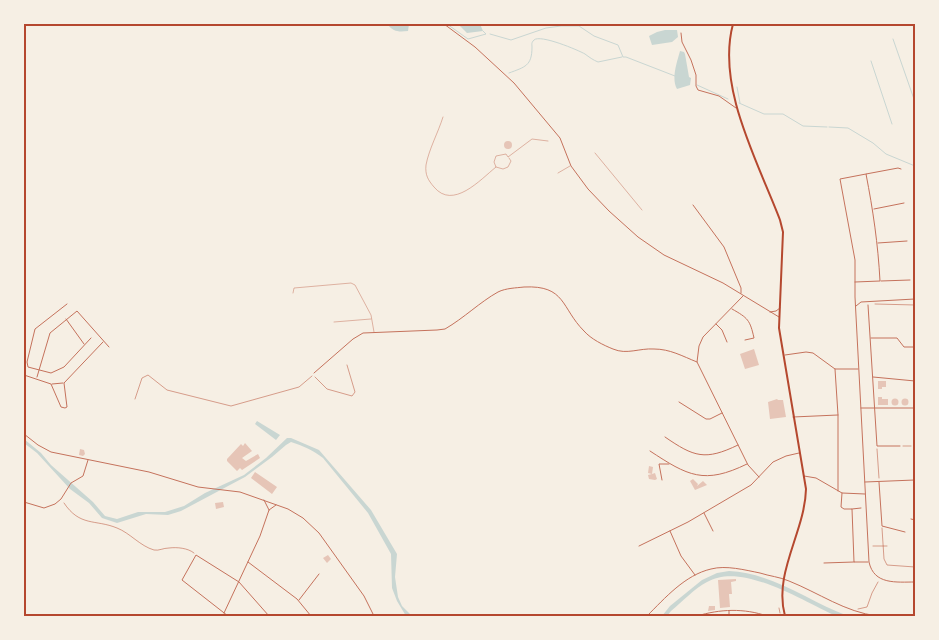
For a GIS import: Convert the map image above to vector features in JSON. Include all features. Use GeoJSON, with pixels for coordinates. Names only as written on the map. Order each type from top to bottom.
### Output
{"type":"FeatureCollection","features":[{"type":"Feature","properties":{"kind":"main road"},"geometry":{"type":"LineString","coordinates":[[733,24],[728,42],[728,53],[737,108],[782,226],[784,244],[779,328],[806,489],[805,502],[792,546],[782,596],[785,616]]}},
{"type":"Feature","properties":{"kind":"street"},"geometry":{"type":"LineString","coordinates":[[444,24],[475,47],[514,83],[560,138],[571,166],[588,189],[638,237],[664,255],[711,277],[779,317]]}},
{"type":"Feature","properties":{"kind":"street"},"geometry":{"type":"LineString","coordinates":[[681,32],[682,42],[696,75],[698,90],[719,96],[737,108]]}},
{"type":"Feature","properties":{"kind":"street"},"geometry":{"type":"LineString","coordinates":[[444,117],[426,166],[427,178],[438,191],[443,195],[455,196],[466,191],[496,166]]}},
{"type":"Feature","properties":{"kind":"street"},"geometry":{"type":"LineString","coordinates":[[508,157],[528,140],[548,141]]}},
{"type":"Feature","properties":{"kind":"street"},"geometry":{"type":"LineString","coordinates":[[595,153],[642,210]]}},
{"type":"Feature","properties":{"kind":"street"},"geometry":{"type":"LineString","coordinates":[[506,154],[511,162],[508,167],[503,169],[496,166],[494,162],[496,156],[506,154]]}},
{"type":"Feature","properties":{"kind":"street"},"geometry":{"type":"LineString","coordinates":[[558,174],[571,166]]}},
{"type":"Feature","properties":{"kind":"street"},"geometry":{"type":"LineString","coordinates":[[901,169],[840,179],[855,260],[855,307],[869,562],[873,572],[881,579],[891,582],[915,582]]}},
{"type":"Feature","properties":{"kind":"street"},"geometry":{"type":"LineString","coordinates":[[866,174],[878,243],[880,281]]}},
{"type":"Feature","properties":{"kind":"street"},"geometry":{"type":"LineString","coordinates":[[873,209],[904,203]]}},
{"type":"Feature","properties":{"kind":"street"},"geometry":{"type":"LineString","coordinates":[[693,204],[729,256],[742,294],[732,308],[701,339],[697,362],[752,472],[759,477]]}},
{"type":"Feature","properties":{"kind":"street"},"geometry":{"type":"LineString","coordinates":[[878,243],[907,241]]}},
{"type":"Feature","properties":{"kind":"street"},"geometry":{"type":"LineString","coordinates":[[854,282],[910,280]]}},
{"type":"Feature","properties":{"kind":"street"},"geometry":{"type":"LineString","coordinates":[[293,293],[294,288],[355,285],[372,319],[374,332]]}},
{"type":"Feature","properties":{"kind":"street"},"geometry":{"type":"LineString","coordinates":[[314,373],[363,333],[445,329],[499,292],[510,288],[540,287],[550,289],[555,293],[584,332],[610,348],[628,352],[649,349],[666,350],[679,353],[697,362]]}},
{"type":"Feature","properties":{"kind":"street"},"geometry":{"type":"LineString","coordinates":[[855,307],[861,302],[915,299]]}},
{"type":"Feature","properties":{"kind":"street"},"geometry":{"type":"LineString","coordinates":[[67,304],[35,329],[27,362],[28,367],[51,373],[64,367],[91,338]]}},
{"type":"Feature","properties":{"kind":"street"},"geometry":{"type":"LineString","coordinates":[[868,304],[877,446],[900,446]]}},
{"type":"Feature","properties":{"kind":"street"},"geometry":{"type":"LineString","coordinates":[[769,312],[776,311],[780,307]]}},
{"type":"Feature","properties":{"kind":"street"},"geometry":{"type":"LineString","coordinates":[[732,308],[745,316],[751,324],[754,338],[745,340]]}},
{"type":"Feature","properties":{"kind":"street"},"geometry":{"type":"LineString","coordinates":[[36,378],[50,333],[77,312],[109,347]]}},
{"type":"Feature","properties":{"kind":"street"},"geometry":{"type":"LineString","coordinates":[[66,319],[85,344]]}},
{"type":"Feature","properties":{"kind":"street"},"geometry":{"type":"LineString","coordinates":[[334,322],[372,319]]}},
{"type":"Feature","properties":{"kind":"street"},"geometry":{"type":"LineString","coordinates":[[716,324],[722,330],[727,342]]}},
{"type":"Feature","properties":{"kind":"street"},"geometry":{"type":"LineString","coordinates":[[870,338],[897,338],[904,347],[915,347]]}},
{"type":"Feature","properties":{"kind":"street"},"geometry":{"type":"LineString","coordinates":[[24,375],[51,384],[64,383],[104,342]]}},
{"type":"Feature","properties":{"kind":"street"},"geometry":{"type":"LineString","coordinates":[[783,355],[813,353],[835,369],[858,369]]}},
{"type":"Feature","properties":{"kind":"street"},"geometry":{"type":"LineString","coordinates":[[835,369],[838,415],[838,491]]}},
{"type":"Feature","properties":{"kind":"street"},"geometry":{"type":"LineString","coordinates":[[872,377],[915,380]]}},
{"type":"Feature","properties":{"kind":"street"},"geometry":{"type":"LineString","coordinates":[[51,384],[62,408],[67,405],[64,383]]}},
{"type":"Feature","properties":{"kind":"street"},"geometry":{"type":"LineString","coordinates":[[679,402],[706,419],[722,413]]}},
{"type":"Feature","properties":{"kind":"street"},"geometry":{"type":"LineString","coordinates":[[860,408],[915,408]]}},
{"type":"Feature","properties":{"kind":"street"},"geometry":{"type":"LineString","coordinates":[[793,416],[838,415]]}},
{"type":"Feature","properties":{"kind":"street"},"geometry":{"type":"LineString","coordinates":[[24,434],[51,452],[149,472],[198,487],[240,492],[277,504],[297,514],[319,533],[364,596],[374,616]]}},
{"type":"Feature","properties":{"kind":"street"},"geometry":{"type":"LineString","coordinates":[[665,437],[684,449],[701,455],[717,454],[739,445]]}},
{"type":"Feature","properties":{"kind":"street"},"geometry":{"type":"LineString","coordinates":[[650,451],[688,473],[712,476],[727,473],[748,464]]}},
{"type":"Feature","properties":{"kind":"street"},"geometry":{"type":"LineString","coordinates":[[638,546],[670,531],[750,485],[772,462],[799,453]]}},
{"type":"Feature","properties":{"kind":"street"},"geometry":{"type":"LineString","coordinates":[[24,502],[44,508],[50,507],[61,499],[71,483],[83,476],[88,460]]}},
{"type":"Feature","properties":{"kind":"street"},"geometry":{"type":"LineString","coordinates":[[662,480],[658,464],[670,464]]}},
{"type":"Feature","properties":{"kind":"street"},"geometry":{"type":"LineString","coordinates":[[804,476],[816,478],[842,493],[865,494]]}},
{"type":"Feature","properties":{"kind":"street"},"geometry":{"type":"LineString","coordinates":[[864,482],[915,480]]}},
{"type":"Feature","properties":{"kind":"street"},"geometry":{"type":"LineString","coordinates":[[879,482],[882,526],[905,532]]}},
{"type":"Feature","properties":{"kind":"street"},"geometry":{"type":"LineString","coordinates":[[842,493],[840,507],[844,509],[861,508]]}},
{"type":"Feature","properties":{"kind":"street"},"geometry":{"type":"LineString","coordinates":[[264,500],[269,510]]}},
{"type":"Feature","properties":{"kind":"street"},"geometry":{"type":"LineString","coordinates":[[224,613],[260,536],[269,510],[277,504]]}},
{"type":"Feature","properties":{"kind":"street"},"geometry":{"type":"LineString","coordinates":[[852,509],[854,562]]}},
{"type":"Feature","properties":{"kind":"street"},"geometry":{"type":"LineString","coordinates":[[704,512],[713,531]]}},
{"type":"Feature","properties":{"kind":"street"},"geometry":{"type":"LineString","coordinates":[[911,519],[915,520]]}},
{"type":"Feature","properties":{"kind":"street"},"geometry":{"type":"LineString","coordinates":[[670,531],[681,556],[695,575]]}},
{"type":"Feature","properties":{"kind":"street"},"geometry":{"type":"LineString","coordinates":[[228,616],[182,580],[196,555],[239,582],[269,616]]}},
{"type":"Feature","properties":{"kind":"street"},"geometry":{"type":"LineString","coordinates":[[248,562],[299,600],[311,616]]}},
{"type":"Feature","properties":{"kind":"street"},"geometry":{"type":"LineString","coordinates":[[824,563],[869,562]]}},
{"type":"Feature","properties":{"kind":"street"},"geometry":{"type":"LineString","coordinates":[[647,616],[661,602],[695,575],[712,568],[720,568],[744,570],[785,580],[853,611],[877,616]]}},
{"type":"Feature","properties":{"kind":"street"},"geometry":{"type":"LineString","coordinates":[[299,600],[319,574]]}},
{"type":"Feature","properties":{"kind":"street"},"geometry":{"type":"LineString","coordinates":[[697,616],[728,610],[752,612],[767,616]]}},
{"type":"Feature","properties":{"kind":"street"},"geometry":{"type":"LineString","coordinates":[[728,610],[729,616]]}},
{"type":"Feature","properties":{"kind":"path"},"geometry":{"type":"LineString","coordinates":[[868,304],[915,305]]}},
{"type":"Feature","properties":{"kind":"path"},"geometry":{"type":"LineString","coordinates":[[135,399],[142,378],[148,376],[167,390],[231,406],[299,387],[313,374],[322,386],[327,389],[352,396],[355,392],[347,365]]}},
{"type":"Feature","properties":{"kind":"path"},"geometry":{"type":"LineString","coordinates":[[877,446],[879,482]]}},
{"type":"Feature","properties":{"kind":"path"},"geometry":{"type":"LineString","coordinates":[[900,446],[911,446]]}},
{"type":"Feature","properties":{"kind":"path"},"geometry":{"type":"LineString","coordinates":[[61,499],[68,509],[81,519],[116,527],[149,548],[155,550],[179,548],[190,550],[196,555]]}},
{"type":"Feature","properties":{"kind":"path"},"geometry":{"type":"LineString","coordinates":[[882,526],[884,560],[887,565],[915,567]]}},
{"type":"Feature","properties":{"kind":"path"},"geometry":{"type":"LineString","coordinates":[[873,546],[887,546]]}},
{"type":"Feature","properties":{"kind":"path"},"geometry":{"type":"LineString","coordinates":[[855,610],[867,607],[879,581]]}},
{"type":"Feature","properties":{"kind":"path"},"geometry":{"type":"LineString","coordinates":[[779,608],[780,613]]}},
{"type":"Feature","properties":{"kind":"shaded area"},"geometry":{"type":"Polygon","coordinates":[[[387,24],[409,24],[408,31],[396,31],[387,24]]]}},
{"type":"Feature","properties":{"kind":"shaded area"},"geometry":{"type":"Polygon","coordinates":[[[458,24],[480,24],[483,31],[467,33],[458,24]]]}},
{"type":"Feature","properties":{"kind":"shaded area"},"geometry":{"type":"Polygon","coordinates":[[[665,30],[677,30],[678,37],[672,42],[652,45],[649,36],[665,30]]]}},
{"type":"Feature","properties":{"kind":"shaded area"},"geometry":{"type":"Polygon","coordinates":[[[680,51],[685,54],[689,77],[691,78],[690,85],[677,89],[675,75],[680,51]]]}},
{"type":"Feature","properties":{"kind":"shaded area"},"geometry":{"type":"Polygon","coordinates":[[[257,421],[280,435],[276,440],[255,424],[257,421]]]}},
{"type":"Feature","properties":{"kind":"shaded area"},"geometry":{"type":"Polygon","coordinates":[[[287,438],[319,450],[371,510],[397,554],[395,577],[398,597],[402,606],[412,616],[406,616],[397,601],[392,588],[391,554],[368,513],[323,458],[304,447],[291,442],[245,477],[181,511],[168,515],[146,514],[117,523],[102,518],[89,503],[70,489],[37,453],[24,443],[24,439],[93,502],[105,516],[117,519],[138,512],[165,512],[184,506],[205,493],[244,475],[287,438]]]}},
{"type":"Feature","properties":{"kind":"shaded area"},"geometry":{"type":"Polygon","coordinates":[[[729,571],[745,573],[775,582],[848,616],[836,616],[773,586],[737,576],[721,577],[707,582],[689,595],[667,616],[662,616],[670,606],[702,580],[717,573],[729,571]]]}},
{"type":"Feature","properties":{"kind":"building"},"geometry":{"type":"Polygon","coordinates":[[[508,141],[512,145],[508,149],[504,145],[508,141]]]}},
{"type":"Feature","properties":{"kind":"building"},"geometry":{"type":"Polygon","coordinates":[[[754,349],[759,365],[745,369],[740,354],[754,349]]]}},
{"type":"Feature","properties":{"kind":"building"},"geometry":{"type":"Polygon","coordinates":[[[878,381],[886,381],[886,387],[878,389],[878,381]]]}},
{"type":"Feature","properties":{"kind":"building"},"geometry":{"type":"Polygon","coordinates":[[[878,397],[888,399],[888,405],[878,405],[878,397]]]}},
{"type":"Feature","properties":{"kind":"building"},"geometry":{"type":"Polygon","coordinates":[[[895,398],[899,402],[895,406],[891,402],[895,398]]]}},
{"type":"Feature","properties":{"kind":"building"},"geometry":{"type":"Polygon","coordinates":[[[905,398],[909,402],[905,406],[901,402],[905,398]]]}},
{"type":"Feature","properties":{"kind":"building"},"geometry":{"type":"Polygon","coordinates":[[[777,399],[783,400],[786,417],[770,419],[768,402],[777,399]]]}},
{"type":"Feature","properties":{"kind":"building"},"geometry":{"type":"Polygon","coordinates":[[[245,443],[252,451],[242,458],[246,461],[258,454],[260,458],[242,470],[240,468],[237,471],[227,459],[241,444],[243,446],[245,443]]]}},
{"type":"Feature","properties":{"kind":"building"},"geometry":{"type":"Polygon","coordinates":[[[80,449],[84,450],[85,454],[83,456],[79,455],[80,449]]]}},
{"type":"Feature","properties":{"kind":"building"},"geometry":{"type":"Polygon","coordinates":[[[649,466],[653,467],[652,474],[648,473],[649,466]]]}},
{"type":"Feature","properties":{"kind":"building"},"geometry":{"type":"Polygon","coordinates":[[[255,472],[277,487],[272,494],[251,478],[255,472]]]}},
{"type":"Feature","properties":{"kind":"building"},"geometry":{"type":"Polygon","coordinates":[[[655,473],[657,479],[649,479],[648,475],[655,473]]]}},
{"type":"Feature","properties":{"kind":"building"},"geometry":{"type":"Polygon","coordinates":[[[693,479],[698,484],[697,486],[703,481],[707,485],[695,490],[690,481],[693,479]]]}},
{"type":"Feature","properties":{"kind":"building"},"geometry":{"type":"Polygon","coordinates":[[[223,502],[224,507],[216,509],[215,503],[223,502]]]}},
{"type":"Feature","properties":{"kind":"building"},"geometry":{"type":"Polygon","coordinates":[[[328,555],[331,559],[327,563],[323,558],[328,555]]]}},
{"type":"Feature","properties":{"kind":"building"},"geometry":{"type":"Polygon","coordinates":[[[736,579],[736,581],[731,582],[732,594],[729,594],[730,607],[720,608],[718,580],[736,579]]]}},
{"type":"Feature","properties":{"kind":"building"},"geometry":{"type":"Polygon","coordinates":[[[709,606],[715,606],[715,610],[708,611],[709,606]]]}},
{"type":"Feature","properties":{"kind":"waterway"},"geometry":{"type":"LineString","coordinates":[[447,24],[468,39],[486,34],[483,31]]}},
{"type":"Feature","properties":{"kind":"waterway"},"geometry":{"type":"LineString","coordinates":[[490,34],[511,40],[546,28],[579,26],[594,36],[618,45],[623,57],[675,76]]}},
{"type":"Feature","properties":{"kind":"waterway"},"geometry":{"type":"LineString","coordinates":[[509,73],[529,62],[532,53],[532,43],[538,39],[567,46],[598,62],[622,57]]}},
{"type":"Feature","properties":{"kind":"waterway"},"geometry":{"type":"LineString","coordinates":[[893,39],[915,102]]}},
{"type":"Feature","properties":{"kind":"waterway"},"geometry":{"type":"LineString","coordinates":[[871,61],[892,124]]}},
{"type":"Feature","properties":{"kind":"waterway"},"geometry":{"type":"LineString","coordinates":[[697,85],[728,99]]}},
{"type":"Feature","properties":{"kind":"waterway"},"geometry":{"type":"LineString","coordinates":[[737,87],[740,103]]}},
{"type":"Feature","properties":{"kind":"waterway"},"geometry":{"type":"LineString","coordinates":[[739,103],[764,114],[783,114],[803,126],[827,127]]}},
{"type":"Feature","properties":{"kind":"waterway"},"geometry":{"type":"LineString","coordinates":[[829,127],[848,128],[873,143],[886,154],[915,166]]}}]}
